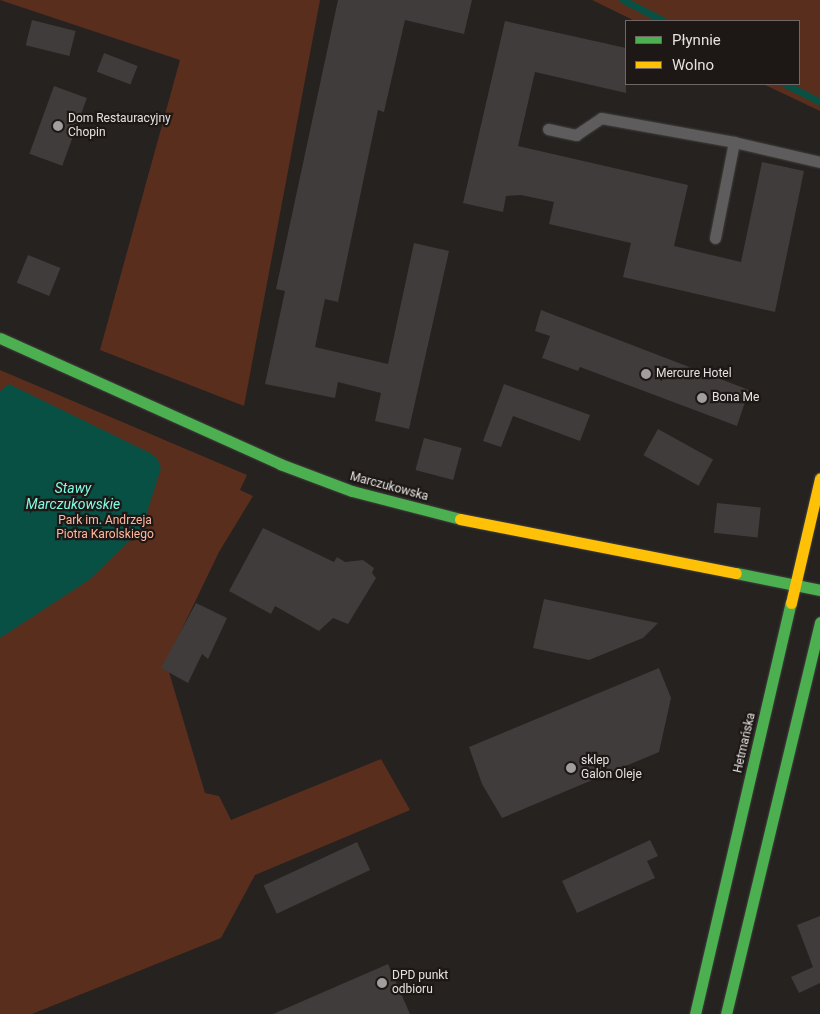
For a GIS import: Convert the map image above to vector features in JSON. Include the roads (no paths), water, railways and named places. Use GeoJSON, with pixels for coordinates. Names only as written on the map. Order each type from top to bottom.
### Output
{"type":"FeatureCollection","features":[{"type":"Feature","properties":{"kind":"main road","name":"Marczukowska"},"geometry":{"type":"LineString","coordinates":[[0,338],[280,464],[352,491],[440,515],[820,590]]}},
{"type":"Feature","properties":{"kind":"main road","name":"Hetmańska"},"geometry":{"type":"LineString","coordinates":[[695,1014],[820,478]]}},
{"type":"Feature","properties":{"kind":"main road"},"geometry":{"type":"LineString","coordinates":[[726,1014],[820,622]]}},
{"type":"Feature","properties":{"kind":"main road"},"geometry":{"type":"LineString","coordinates":[[767,708],[784,701],[798,714]]}},
{"type":"Feature","properties":{"kind":"lane"},"geometry":{"type":"LineString","coordinates":[[548,129],[576,135],[602,118],[734,142],[820,162]]}},
{"type":"Feature","properties":{"kind":"lane"},"geometry":{"type":"LineString","coordinates":[[715,238],[734,142]]}},
{"type":"Feature","properties":{"kind":"water","name":"Stawy Marczukowskie"},"geometry":{"type":"Polygon","coordinates":[[[9,384],[148,452],[157,458],[161,468],[142,529],[89,580],[0,638],[0,391],[9,384]]]}},
{"type":"Feature","properties":{"kind":"waterway"},"geometry":{"type":"LineString","coordinates":[[623,0],[662,20]]}},
{"type":"Feature","properties":{"kind":"waterway"},"geometry":{"type":"LineString","coordinates":[[787,85],[820,102]]}},
{"type":"Feature","properties":{"kind":"place","name":"Dom Restauracyjny Chopin"},"geometry":{"type":"Point","coordinates":[58,126]}},
{"type":"Feature","properties":{"kind":"place","name":"Mercure Hotel"},"geometry":{"type":"Point","coordinates":[646,374]}},
{"type":"Feature","properties":{"kind":"place","name":"Bona Me"},"geometry":{"type":"Point","coordinates":[702,398]}},
{"type":"Feature","properties":{"kind":"place","name":"sklep Galon Oleje"},"geometry":{"type":"Point","coordinates":[571,768]}},
{"type":"Feature","properties":{"kind":"place","name":"DPD punkt odbioru"},"geometry":{"type":"Point","coordinates":[382,983]}},
{"type":"Feature","properties":{"kind":"park label","name":"Park im. Andrzeja Piotra Karolskiego"},"geometry":{"type":"Point","coordinates":[105,528]}}]}
